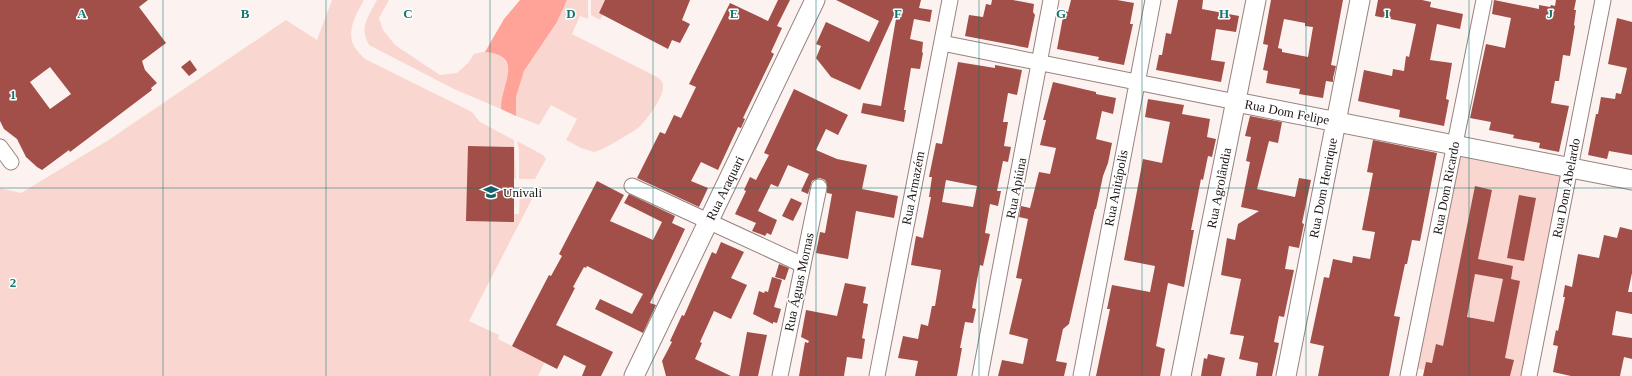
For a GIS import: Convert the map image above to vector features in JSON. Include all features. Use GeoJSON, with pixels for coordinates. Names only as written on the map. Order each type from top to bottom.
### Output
{"type":"FeatureCollection","features":[{"type":"Feature","properties":{"kind":"street","name":"Rua Araquari"},"geometry":{"type":"LineString","coordinates":[[634,376],[815,0]]}},
{"type":"Feature","properties":{"kind":"street","name":"Rua Armazém"},"geometry":{"type":"LineString","coordinates":[[877,376],[950,0]]}},
{"type":"Feature","properties":{"kind":"street","name":"Rua Apiúna"},"geometry":{"type":"LineString","coordinates":[[980,376],[1051,0]]}},
{"type":"Feature","properties":{"kind":"street","name":"Rua Anitápolis"},"geometry":{"type":"LineString","coordinates":[[1081,376],[1136,82],[1153,0]]}},
{"type":"Feature","properties":{"kind":"street","name":"Rua Agrolândia"},"geometry":{"type":"LineString","coordinates":[[1181,376],[1256,0]]}},
{"type":"Feature","properties":{"kind":"street","name":"Rua Dom Henrique"},"geometry":{"type":"LineString","coordinates":[[1286,376],[1360,0]]}},
{"type":"Feature","properties":{"kind":"street","name":"Rua Dom Ricardo"},"geometry":{"type":"LineString","coordinates":[[1408,376],[1484,0]]}},
{"type":"Feature","properties":{"kind":"street","name":"Rua Dom Abelardo"},"geometry":{"type":"LineString","coordinates":[[1529,376],[1603,0]]}},
{"type":"Feature","properties":{"kind":"street","name":"Rua Dom Felipe"},"geometry":{"type":"LineString","coordinates":[[942,44],[1632,180]]}},
{"type":"Feature","properties":{"kind":"street"},"geometry":{"type":"LineString","coordinates":[[0,147],[11,162]]}},
{"type":"Feature","properties":{"kind":"street"},"geometry":{"type":"LineString","coordinates":[[632,186],[803,265]]}},
{"type":"Feature","properties":{"kind":"street","name":"Rua Águas Mornas"},"geometry":{"type":"LineString","coordinates":[[780,376],[819,187]]}},
{"type":"Feature","properties":{"kind":"shaded area"},"geometry":{"type":"Polygon","coordinates":[[[332,0],[364,0],[353,22],[351,34],[354,46],[365,59],[472,112],[480,122],[514,140],[516,179],[468,146],[467,221],[513,222],[514,214],[519,214],[520,192],[535,193],[469,321],[499,335],[498,339],[538,359],[555,341],[538,376],[0,376],[0,188],[21,193],[107,141],[286,20],[317,40],[332,0]]]}},
{"type":"Feature","properties":{"kind":"shaded area"},"geometry":{"type":"Polygon","coordinates":[[[377,0],[389,0],[379,18],[383,30],[395,45],[440,75],[457,73],[468,63],[474,54],[495,52],[501,56],[506,62],[508,74],[501,102],[501,109],[454,89],[369,45],[366,39],[365,27],[368,17],[377,0]]]}},
{"type":"Feature","properties":{"kind":"shaded area"},"geometry":{"type":"Polygon","coordinates":[[[520,0],[567,0],[557,22],[524,71],[516,97],[516,116],[501,109],[508,73],[508,65],[505,59],[497,54],[485,52],[504,19],[520,0]]]}},
{"type":"Feature","properties":{"kind":"shaded area"},"geometry":{"type":"Polygon","coordinates":[[[567,0],[588,0],[588,19],[580,16],[572,34],[659,78],[663,85],[663,91],[658,102],[650,115],[638,128],[623,138],[594,152],[581,148],[566,140],[577,119],[551,105],[539,125],[516,116],[516,97],[524,71],[557,22],[567,0]]]}},
{"type":"Feature","properties":{"kind":"shaded area"},"geometry":{"type":"Polygon","coordinates":[[[591,0],[605,0],[599,13],[603,15],[600,20],[591,15],[591,0]]]}},
{"type":"Feature","properties":{"kind":"shaded area"},"geometry":{"type":"Polygon","coordinates":[[[517,141],[543,155],[546,159],[535,179],[519,179],[519,150],[517,141]]]}},
{"type":"Feature","properties":{"kind":"shaded area"},"geometry":{"type":"Polygon","coordinates":[[[1455,145],[1570,168],[1529,376],[1455,376],[1410,367],[1455,145]]]}},
{"type":"Feature","properties":{"kind":"building"},"geometry":{"type":"Polygon","coordinates":[[[0,0],[148,0],[139,7],[166,43],[142,61],[145,70],[157,83],[151,88],[152,90],[70,152],[69,150],[42,170],[26,157],[17,139],[4,129],[0,121],[0,0]],[[50,67],[30,82],[50,109],[71,94],[50,67]]]}},
{"type":"Feature","properties":{"kind":"building"},"geometry":{"type":"Polygon","coordinates":[[[605,0],[690,0],[682,20],[690,24],[680,43],[672,40],[668,49],[599,13],[605,0]]]}},
{"type":"Feature","properties":{"kind":"building"},"geometry":{"type":"Polygon","coordinates":[[[778,0],[790,0],[777,26],[782,28],[771,52],[774,54],[743,118],[745,119],[741,128],[738,127],[718,170],[701,162],[691,181],[708,188],[699,207],[637,178],[660,132],[665,134],[674,115],[681,118],[696,87],[689,84],[730,3],[768,21],[778,0]]]}},
{"type":"Feature","properties":{"kind":"building"},"geometry":{"type":"Polygon","coordinates":[[[836,0],[921,0],[919,8],[932,10],[930,22],[914,19],[910,39],[923,42],[923,53],[920,69],[911,68],[904,110],[906,110],[904,122],[861,113],[863,103],[881,106],[897,13],[895,13],[860,90],[831,77],[816,58],[821,46],[816,44],[826,22],[869,42],[879,21],[836,0]]]}},
{"type":"Feature","properties":{"kind":"building"},"geometry":{"type":"Polygon","coordinates":[[[992,0],[1013,0],[1034,4],[1033,12],[1035,15],[1028,48],[965,36],[969,15],[983,17],[986,4],[991,5],[992,0]]]}},
{"type":"Feature","properties":{"kind":"building"},"geometry":{"type":"Polygon","coordinates":[[[1071,0],[1117,0],[1134,3],[1130,24],[1133,24],[1124,65],[1098,60],[1099,57],[1057,49],[1063,17],[1065,11],[1068,12],[1071,0]]]}},
{"type":"Feature","properties":{"kind":"building"},"geometry":{"type":"Polygon","coordinates":[[[1178,0],[1203,0],[1202,9],[1239,16],[1236,32],[1216,29],[1211,60],[1225,62],[1221,82],[1156,70],[1159,55],[1162,55],[1166,33],[1171,34],[1178,0]]]}},
{"type":"Feature","properties":{"kind":"building"},"geometry":{"type":"Polygon","coordinates":[[[1271,0],[1343,0],[1331,65],[1336,66],[1333,82],[1326,81],[1323,98],[1299,94],[1300,89],[1266,83],[1268,71],[1263,70],[1268,45],[1263,44],[1271,0]],[[1284,19],[1278,48],[1282,49],[1282,52],[1308,57],[1313,27],[1305,26],[1305,23],[1284,19]]]}},
{"type":"Feature","properties":{"kind":"building"},"geometry":{"type":"Polygon","coordinates":[[[1378,0],[1422,0],[1431,2],[1430,7],[1463,14],[1460,29],[1437,24],[1430,60],[1452,63],[1446,99],[1449,100],[1444,126],[1399,117],[1400,110],[1358,101],[1364,70],[1392,76],[1393,69],[1404,71],[1406,56],[1409,57],[1416,24],[1375,16],[1378,0]]]}},
{"type":"Feature","properties":{"kind":"building"},"geometry":{"type":"Polygon","coordinates":[[[1494,0],[1539,9],[1539,5],[1550,7],[1551,5],[1555,6],[1556,0],[1576,0],[1574,10],[1576,10],[1575,26],[1570,56],[1563,55],[1559,81],[1555,81],[1551,103],[1569,106],[1559,152],[1539,148],[1540,143],[1513,138],[1514,135],[1489,130],[1491,122],[1470,118],[1486,44],[1505,48],[1511,18],[1492,14],[1494,0]]]}},
{"type":"Feature","properties":{"kind":"building"},"geometry":{"type":"Polygon","coordinates":[[[1617,18],[1632,22],[1632,155],[1609,151],[1607,159],[1588,155],[1601,97],[1615,99],[1616,93],[1621,94],[1627,68],[1608,64],[1617,18]]]}},
{"type":"Feature","properties":{"kind":"building"},"geometry":{"type":"Polygon","coordinates":[[[190,60],[197,70],[189,76],[181,67],[190,60]]]}},
{"type":"Feature","properties":{"kind":"building"},"geometry":{"type":"Polygon","coordinates":[[[958,62],[995,68],[995,65],[1022,70],[1017,95],[1008,93],[1003,122],[1008,122],[1004,146],[1011,147],[1008,162],[1003,161],[997,191],[1001,191],[998,206],[990,204],[985,233],[990,234],[983,266],[980,265],[972,308],[976,309],[973,323],[965,322],[957,376],[915,376],[918,361],[898,358],[903,336],[918,339],[921,324],[928,326],[932,306],[935,306],[941,270],[911,265],[916,236],[923,238],[931,197],[929,197],[932,177],[929,177],[936,143],[942,144],[958,62]],[[946,180],[942,202],[973,207],[977,186],[946,180]]]}},
{"type":"Feature","properties":{"kind":"building"},"geometry":{"type":"Polygon","coordinates":[[[1053,82],[1116,98],[1113,114],[1102,111],[1096,139],[1112,143],[1095,209],[1069,324],[1063,329],[1056,361],[1067,363],[1064,376],[998,376],[1002,360],[1023,364],[1028,339],[1009,334],[1022,279],[1016,278],[1028,219],[1019,217],[1021,206],[1030,208],[1039,172],[1050,174],[1056,148],[1040,145],[1046,120],[1043,120],[1053,82]]]}},
{"type":"Feature","properties":{"kind":"building"},"geometry":{"type":"Polygon","coordinates":[[[794,89],[848,115],[838,135],[826,129],[816,150],[837,159],[867,165],[862,189],[898,196],[894,218],[856,211],[848,259],[816,253],[820,232],[825,233],[832,194],[827,193],[827,184],[825,180],[820,178],[812,181],[808,194],[801,191],[809,174],[788,165],[778,187],[771,184],[758,211],[777,220],[771,235],[767,233],[765,236],[752,231],[756,223],[735,214],[746,191],[744,190],[750,177],[756,180],[769,155],[764,153],[794,89]]]}},
{"type":"Feature","properties":{"kind":"building"},"geometry":{"type":"Polygon","coordinates":[[[1148,99],[1184,105],[1182,114],[1210,119],[1207,137],[1216,139],[1212,157],[1208,156],[1203,180],[1201,179],[1191,230],[1194,230],[1184,287],[1168,283],[1156,346],[1165,349],[1160,376],[1096,376],[1110,309],[1107,309],[1112,285],[1150,292],[1155,266],[1124,260],[1143,159],[1162,163],[1170,122],[1145,117],[1148,99]]]}},
{"type":"Feature","properties":{"kind":"building"},"geometry":{"type":"Polygon","coordinates":[[[1250,116],[1282,122],[1278,143],[1269,141],[1257,189],[1295,197],[1299,178],[1311,180],[1302,223],[1304,224],[1299,248],[1289,246],[1285,269],[1294,270],[1284,317],[1279,316],[1274,342],[1279,343],[1272,376],[1256,376],[1258,363],[1239,359],[1244,336],[1230,334],[1241,279],[1221,275],[1227,238],[1235,240],[1238,224],[1259,211],[1241,207],[1250,162],[1246,161],[1251,137],[1245,136],[1250,116]]]}},
{"type":"Feature","properties":{"kind":"building"},"geometry":{"type":"Polygon","coordinates":[[[1373,140],[1437,153],[1420,241],[1412,240],[1407,264],[1405,264],[1394,316],[1400,317],[1389,376],[1318,376],[1324,346],[1310,343],[1324,277],[1329,278],[1333,259],[1352,263],[1353,256],[1370,259],[1375,232],[1362,230],[1373,173],[1367,172],[1373,140]]]}},
{"type":"Feature","properties":{"kind":"building"},"geometry":{"type":"Polygon","coordinates":[[[468,146],[514,147],[514,222],[466,221],[468,146]]]}},
{"type":"Feature","properties":{"kind":"building"},"geometry":{"type":"Polygon","coordinates":[[[597,181],[624,195],[610,221],[653,240],[662,222],[624,203],[629,194],[675,216],[672,223],[685,229],[650,303],[656,305],[643,333],[595,309],[600,299],[632,314],[643,294],[587,266],[586,268],[584,267],[573,287],[575,288],[556,325],[613,352],[601,376],[582,376],[586,366],[564,355],[557,369],[512,346],[549,275],[551,276],[562,256],[559,254],[597,181]]]}},
{"type":"Feature","properties":{"kind":"building"},"geometry":{"type":"Polygon","coordinates":[[[1475,186],[1492,190],[1478,259],[1513,266],[1511,279],[1520,281],[1505,358],[1514,360],[1510,376],[1423,376],[1426,362],[1432,363],[1436,344],[1443,346],[1475,186]],[[1475,274],[1467,317],[1494,322],[1503,279],[1475,274]]]}},
{"type":"Feature","properties":{"kind":"building"},"geometry":{"type":"Polygon","coordinates":[[[1519,195],[1536,198],[1524,261],[1507,258],[1519,195]]]}},
{"type":"Feature","properties":{"kind":"building"},"geometry":{"type":"Polygon","coordinates":[[[791,198],[802,203],[793,221],[782,216],[791,198]]]}},
{"type":"Feature","properties":{"kind":"building"},"geometry":{"type":"Polygon","coordinates":[[[1620,227],[1632,230],[1632,273],[1628,292],[1632,292],[1632,314],[1616,311],[1612,335],[1632,338],[1632,359],[1624,357],[1620,376],[1571,376],[1553,372],[1558,346],[1553,345],[1556,330],[1558,331],[1565,297],[1563,297],[1565,285],[1572,287],[1578,254],[1599,258],[1604,235],[1617,238],[1620,227]]]}},
{"type":"Feature","properties":{"kind":"building"},"geometry":{"type":"Polygon","coordinates":[[[721,242],[744,252],[731,278],[747,285],[731,319],[714,311],[700,342],[702,343],[695,359],[731,376],[666,376],[662,361],[672,342],[670,341],[682,315],[684,316],[712,252],[716,254],[721,242]]]}},
{"type":"Feature","properties":{"kind":"building"},"geometry":{"type":"Polygon","coordinates":[[[779,264],[789,268],[785,280],[775,277],[779,264]]]}},
{"type":"Feature","properties":{"kind":"building"},"geometry":{"type":"Polygon","coordinates":[[[772,277],[782,280],[774,307],[781,309],[777,323],[773,322],[773,324],[753,314],[759,291],[764,293],[765,291],[768,292],[772,277]]]}},
{"type":"Feature","properties":{"kind":"building"},"geometry":{"type":"Polygon","coordinates":[[[845,283],[866,287],[863,303],[868,304],[862,338],[865,339],[862,359],[847,357],[844,376],[799,376],[805,342],[808,343],[809,341],[801,337],[806,310],[837,316],[845,283]]]}},
{"type":"Feature","properties":{"kind":"building"},"geometry":{"type":"Polygon","coordinates":[[[747,332],[767,335],[758,376],[739,376],[747,332]]]}},
{"type":"Feature","properties":{"kind":"building"},"geometry":{"type":"Polygon","coordinates":[[[1208,354],[1225,358],[1221,376],[1201,376],[1204,358],[1207,359],[1208,354]]]}},
{"type":"Feature","properties":{"kind":"place","name":"Univali"},"geometry":{"type":"Point","coordinates":[491,192]}}]}
